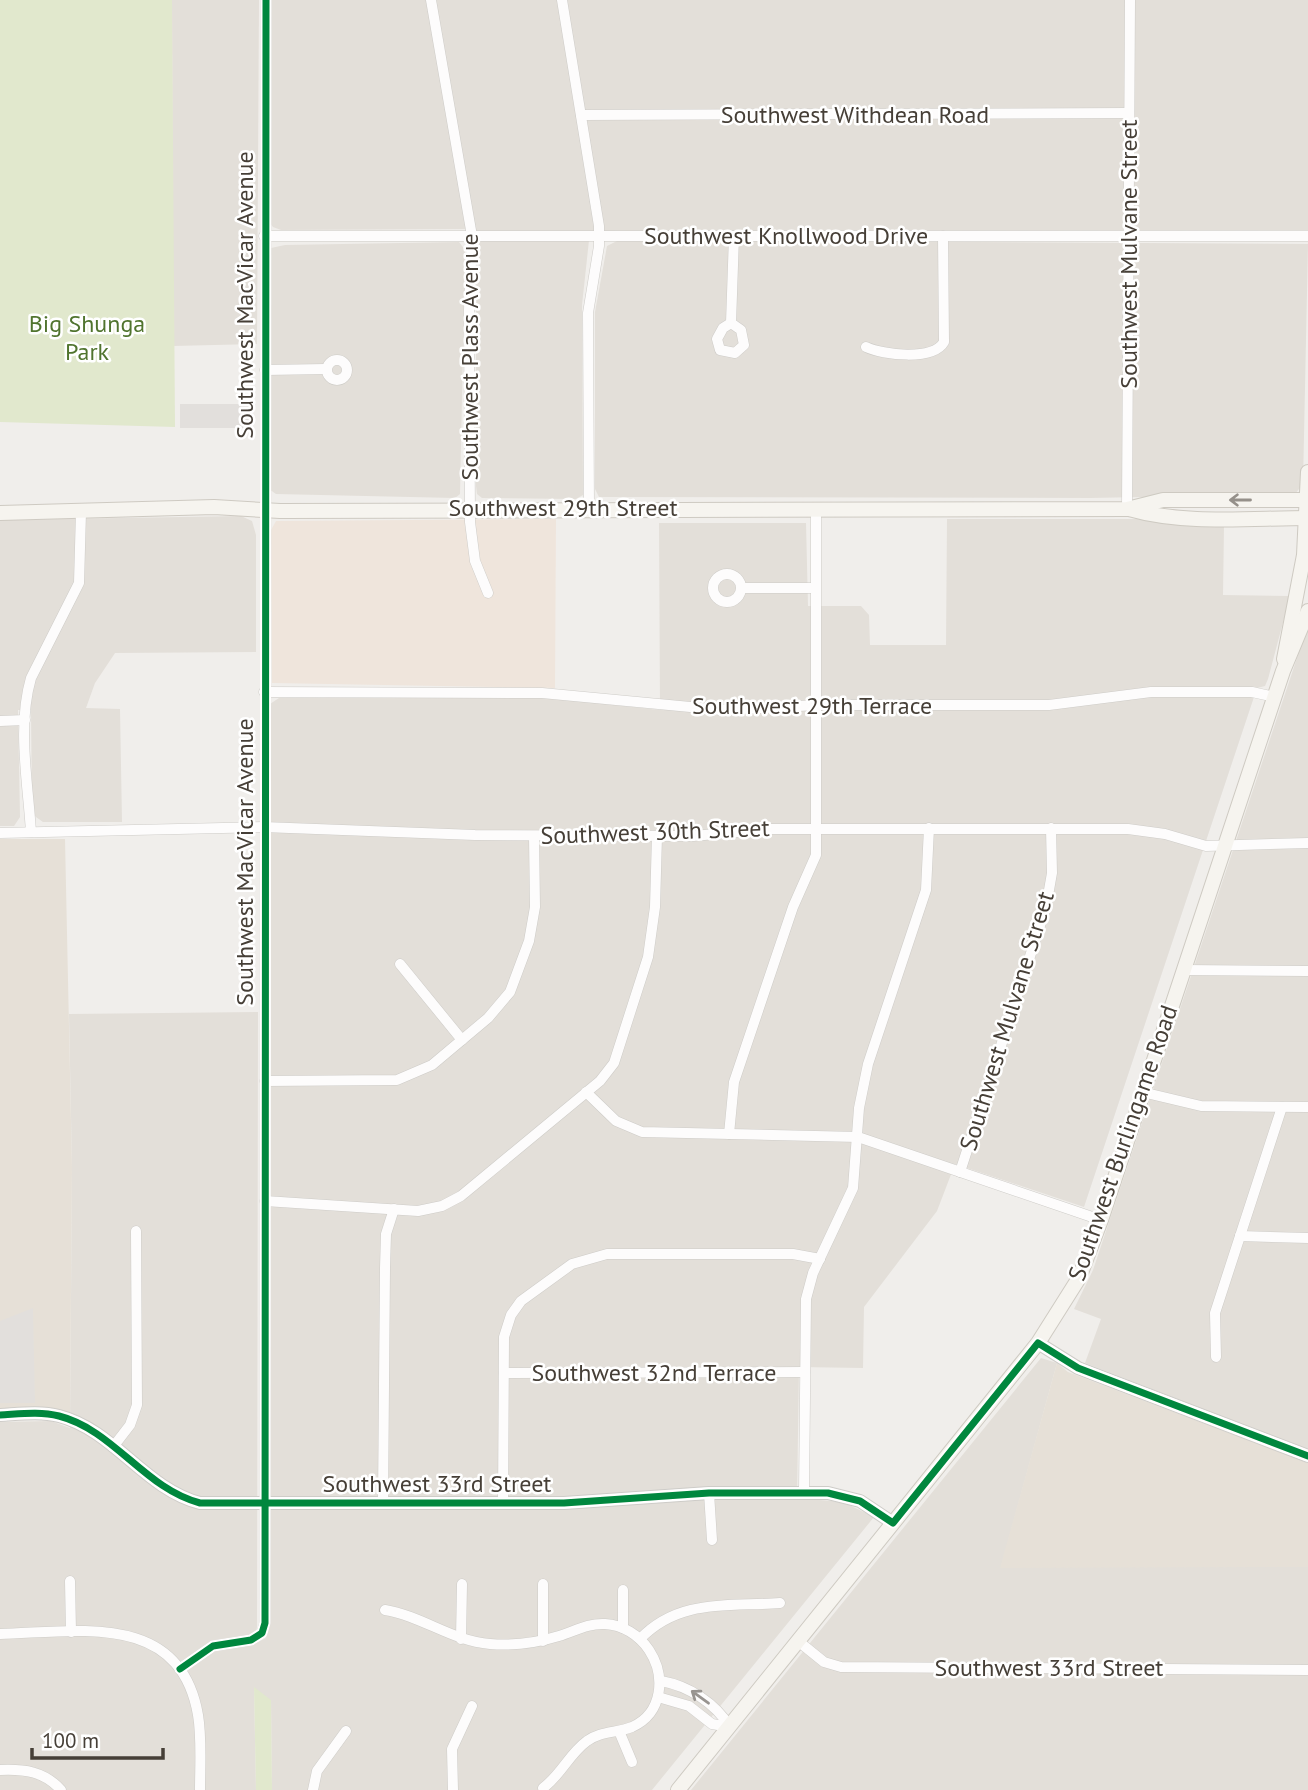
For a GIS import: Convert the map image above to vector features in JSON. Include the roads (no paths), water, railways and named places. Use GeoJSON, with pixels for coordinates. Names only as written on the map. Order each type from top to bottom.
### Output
{"type":"FeatureCollection","features":[{"type":"Feature","properties":{"kind":"main road","name":"Southwest Burlingame Road"},"geometry":{"type":"LineString","coordinates":[[1283,671],[1285,646],[1304,555],[1308,518],[1308,472]]}},
{"type":"Feature","properties":{"kind":"main road","name":"Southwest 29th Street"},"geometry":{"type":"LineString","coordinates":[[1127,509],[1163,500],[1308,500]]}},
{"type":"Feature","properties":{"kind":"main road","name":"Southwest 29th Street"},"geometry":{"type":"LineString","coordinates":[[0,513],[214,507],[1127,509],[1148,514],[1195,517],[1308,518]]}},
{"type":"Feature","properties":{"kind":"main road","name":"Southwest Burlingame Road"},"geometry":{"type":"LineString","coordinates":[[678,1790],[1038,1343],[1079,1278],[1101,1220],[1283,671],[1308,611]]}},
{"type":"Feature","properties":{"kind":"street","name":"Southwest MacVicar Avenue"},"geometry":{"type":"LineString","coordinates":[[180,1669],[213,1646],[251,1640],[262,1633],[265,1623],[263,827],[266,0]]}},
{"type":"Feature","properties":{"kind":"street","name":"Southwest Plass Avenue"},"geometry":{"type":"LineString","coordinates":[[431,0],[472,236],[470,508],[473,553],[488,593]]}},
{"type":"Feature","properties":{"kind":"street"},"geometry":{"type":"LineString","coordinates":[[562,0],[600,236],[588,313],[589,508]]}},
{"type":"Feature","properties":{"kind":"street","name":"Southwest Mulvane Street"},"geometry":{"type":"LineString","coordinates":[[1127,509],[1130,0]]}},
{"type":"Feature","properties":{"kind":"street","name":"Southwest Withdean Road"},"geometry":{"type":"LineString","coordinates":[[581,115],[1129,113]]}},
{"type":"Feature","properties":{"kind":"street","name":"Southwest Knollwood Drive"},"geometry":{"type":"LineString","coordinates":[[264,236],[1308,236]]}},
{"type":"Feature","properties":{"kind":"street"},"geometry":{"type":"LineString","coordinates":[[731,323],[734,236]]}},
{"type":"Feature","properties":{"kind":"street"},"geometry":{"type":"LineString","coordinates":[[866,347],[877,352],[930,353],[941,347],[944,342],[943,236]]}},
{"type":"Feature","properties":{"kind":"street"},"geometry":{"type":"LineString","coordinates":[[265,370],[326,369]]}},
{"type":"Feature","properties":{"kind":"street"},"geometry":{"type":"LineString","coordinates":[[729,1134],[734,1082],[793,907],[814,862],[817,829],[816,508]]}},
{"type":"Feature","properties":{"kind":"street"},"geometry":{"type":"LineString","coordinates":[[31,832],[25,720],[31,678],[79,583],[81,512]]}},
{"type":"Feature","properties":{"kind":"street"},"geometry":{"type":"LineString","coordinates":[[741,588],[815,588]]}},
{"type":"Feature","properties":{"kind":"street","name":"Southwest 29th Terrace"},"geometry":{"type":"LineString","coordinates":[[264,692],[542,693],[722,710],[817,705],[1049,705],[1151,692],[1252,692],[1275,697]]}},
{"type":"Feature","properties":{"kind":"street"},"geometry":{"type":"LineString","coordinates":[[0,721],[25,720]]}},
{"type":"Feature","properties":{"kind":"street","name":"Southwest 30th Street"},"geometry":{"type":"LineString","coordinates":[[0,833],[263,827],[534,836],[817,829],[1051,828],[1128,829],[1165,834],[1206,846],[1308,844]]}},
{"type":"Feature","properties":{"kind":"street"},"geometry":{"type":"LineString","coordinates":[[804,1493],[806,1299],[820,1259],[853,1188],[868,1063],[926,890],[930,870],[929,828]]}},
{"type":"Feature","properties":{"kind":"street","name":"Southwest Mulvane Street"},"geometry":{"type":"LineString","coordinates":[[960,1172],[1046,907],[1052,873],[1051,828]]}},
{"type":"Feature","properties":{"kind":"street"},"geometry":{"type":"LineString","coordinates":[[265,1201],[426,1210],[461,1196],[586,1092],[614,1063],[645,969],[655,907],[657,835]]}},
{"type":"Feature","properties":{"kind":"street"},"geometry":{"type":"LineString","coordinates":[[265,1081],[397,1080],[432,1065],[499,1008],[518,975],[529,940],[534,906],[534,836]]}},
{"type":"Feature","properties":{"kind":"street"},"geometry":{"type":"LineString","coordinates":[[400,964],[461,1040]]}},
{"type":"Feature","properties":{"kind":"street"},"geometry":{"type":"LineString","coordinates":[[1183,970],[1308,971]]}},
{"type":"Feature","properties":{"kind":"street"},"geometry":{"type":"LineString","coordinates":[[586,1092],[617,1121],[642,1132],[858,1137],[1101,1220]]}},
{"type":"Feature","properties":{"kind":"street"},"geometry":{"type":"LineString","coordinates":[[1142,1092],[1201,1106],[1308,1107]]}},
{"type":"Feature","properties":{"kind":"street"},"geometry":{"type":"LineString","coordinates":[[1216,1357],[1215,1313],[1282,1107]]}},
{"type":"Feature","properties":{"kind":"street"},"geometry":{"type":"LineString","coordinates":[[383,1502],[386,1234],[394,1209]]}},
{"type":"Feature","properties":{"kind":"street"},"geometry":{"type":"LineString","coordinates":[[113,1447],[130,1424],[137,1405],[136,1231]]}},
{"type":"Feature","properties":{"kind":"street"},"geometry":{"type":"LineString","coordinates":[[1240,1236],[1308,1238]]}},
{"type":"Feature","properties":{"kind":"street"},"geometry":{"type":"LineString","coordinates":[[503,1504],[504,1337],[514,1310],[541,1286],[580,1261],[607,1254],[793,1254],[820,1259]]}},
{"type":"Feature","properties":{"kind":"street"},"geometry":{"type":"LineString","coordinates":[[1038,1343],[1078,1368],[1308,1456]]}},
{"type":"Feature","properties":{"kind":"street","name":"Southwest 32nd Terrace"},"geometry":{"type":"LineString","coordinates":[[504,1373],[804,1372]]}},
{"type":"Feature","properties":{"kind":"street","name":"Southwest 33rd Street"},"geometry":{"type":"LineString","coordinates":[[0,1415],[47,1413],[61,1416],[88,1428],[168,1489],[187,1500],[216,1504],[613,1502],[709,1493],[804,1493],[852,1497],[893,1523]]}},
{"type":"Feature","properties":{"kind":"street"},"geometry":{"type":"LineString","coordinates":[[709,1493],[712,1540]]}},
{"type":"Feature","properties":{"kind":"street"},"geometry":{"type":"LineString","coordinates":[[70,1581],[71,1632]]}},
{"type":"Feature","properties":{"kind":"street"},"geometry":{"type":"LineString","coordinates":[[461,1639],[462,1584]]}},
{"type":"Feature","properties":{"kind":"street"},"geometry":{"type":"LineString","coordinates":[[543,1584],[543,1641]]}},
{"type":"Feature","properties":{"kind":"street"},"geometry":{"type":"LineString","coordinates":[[623,1590],[623,1628]]}},
{"type":"Feature","properties":{"kind":"street"},"geometry":{"type":"LineString","coordinates":[[640,1639],[662,1620],[695,1607],[780,1603]]}},
{"type":"Feature","properties":{"kind":"street"},"geometry":{"type":"LineString","coordinates":[[385,1610],[407,1615],[461,1639],[510,1645],[543,1641],[594,1624],[623,1628],[640,1639],[654,1658],[661,1681],[658,1697],[644,1719],[619,1731],[598,1735],[585,1742],[543,1789]]}},
{"type":"Feature","properties":{"kind":"street"},"geometry":{"type":"LineString","coordinates":[[0,1633],[109,1631],[134,1636],[160,1649],[180,1669],[194,1696],[199,1719],[200,1790]]}},
{"type":"Feature","properties":{"kind":"street","name":"Southwest 33rd Street"},"geometry":{"type":"LineString","coordinates":[[798,1641],[824,1662],[841,1667],[1308,1670]]}},
{"type":"Feature","properties":{"kind":"street"},"geometry":{"type":"LineString","coordinates":[[661,1681],[694,1692],[721,1713],[730,1727]]}},
{"type":"Feature","properties":{"kind":"street"},"geometry":{"type":"LineString","coordinates":[[658,1697],[689,1706],[712,1724],[730,1727]]}},
{"type":"Feature","properties":{"kind":"street"},"geometry":{"type":"LineString","coordinates":[[453,1790],[452,1749],[472,1706]]}},
{"type":"Feature","properties":{"kind":"street"},"geometry":{"type":"LineString","coordinates":[[313,1790],[319,1768],[346,1731]]}},
{"type":"Feature","properties":{"kind":"street"},"geometry":{"type":"LineString","coordinates":[[619,1731],[632,1762]]}},
{"type":"Feature","properties":{"kind":"street"},"geometry":{"type":"LineString","coordinates":[[0,1770],[32,1771],[51,1780],[61,1790]]}},
{"type":"Feature","properties":{"kind":"park label","name":"Big Shunga Park"},"geometry":{"type":"Point","coordinates":[87,338]}}]}
